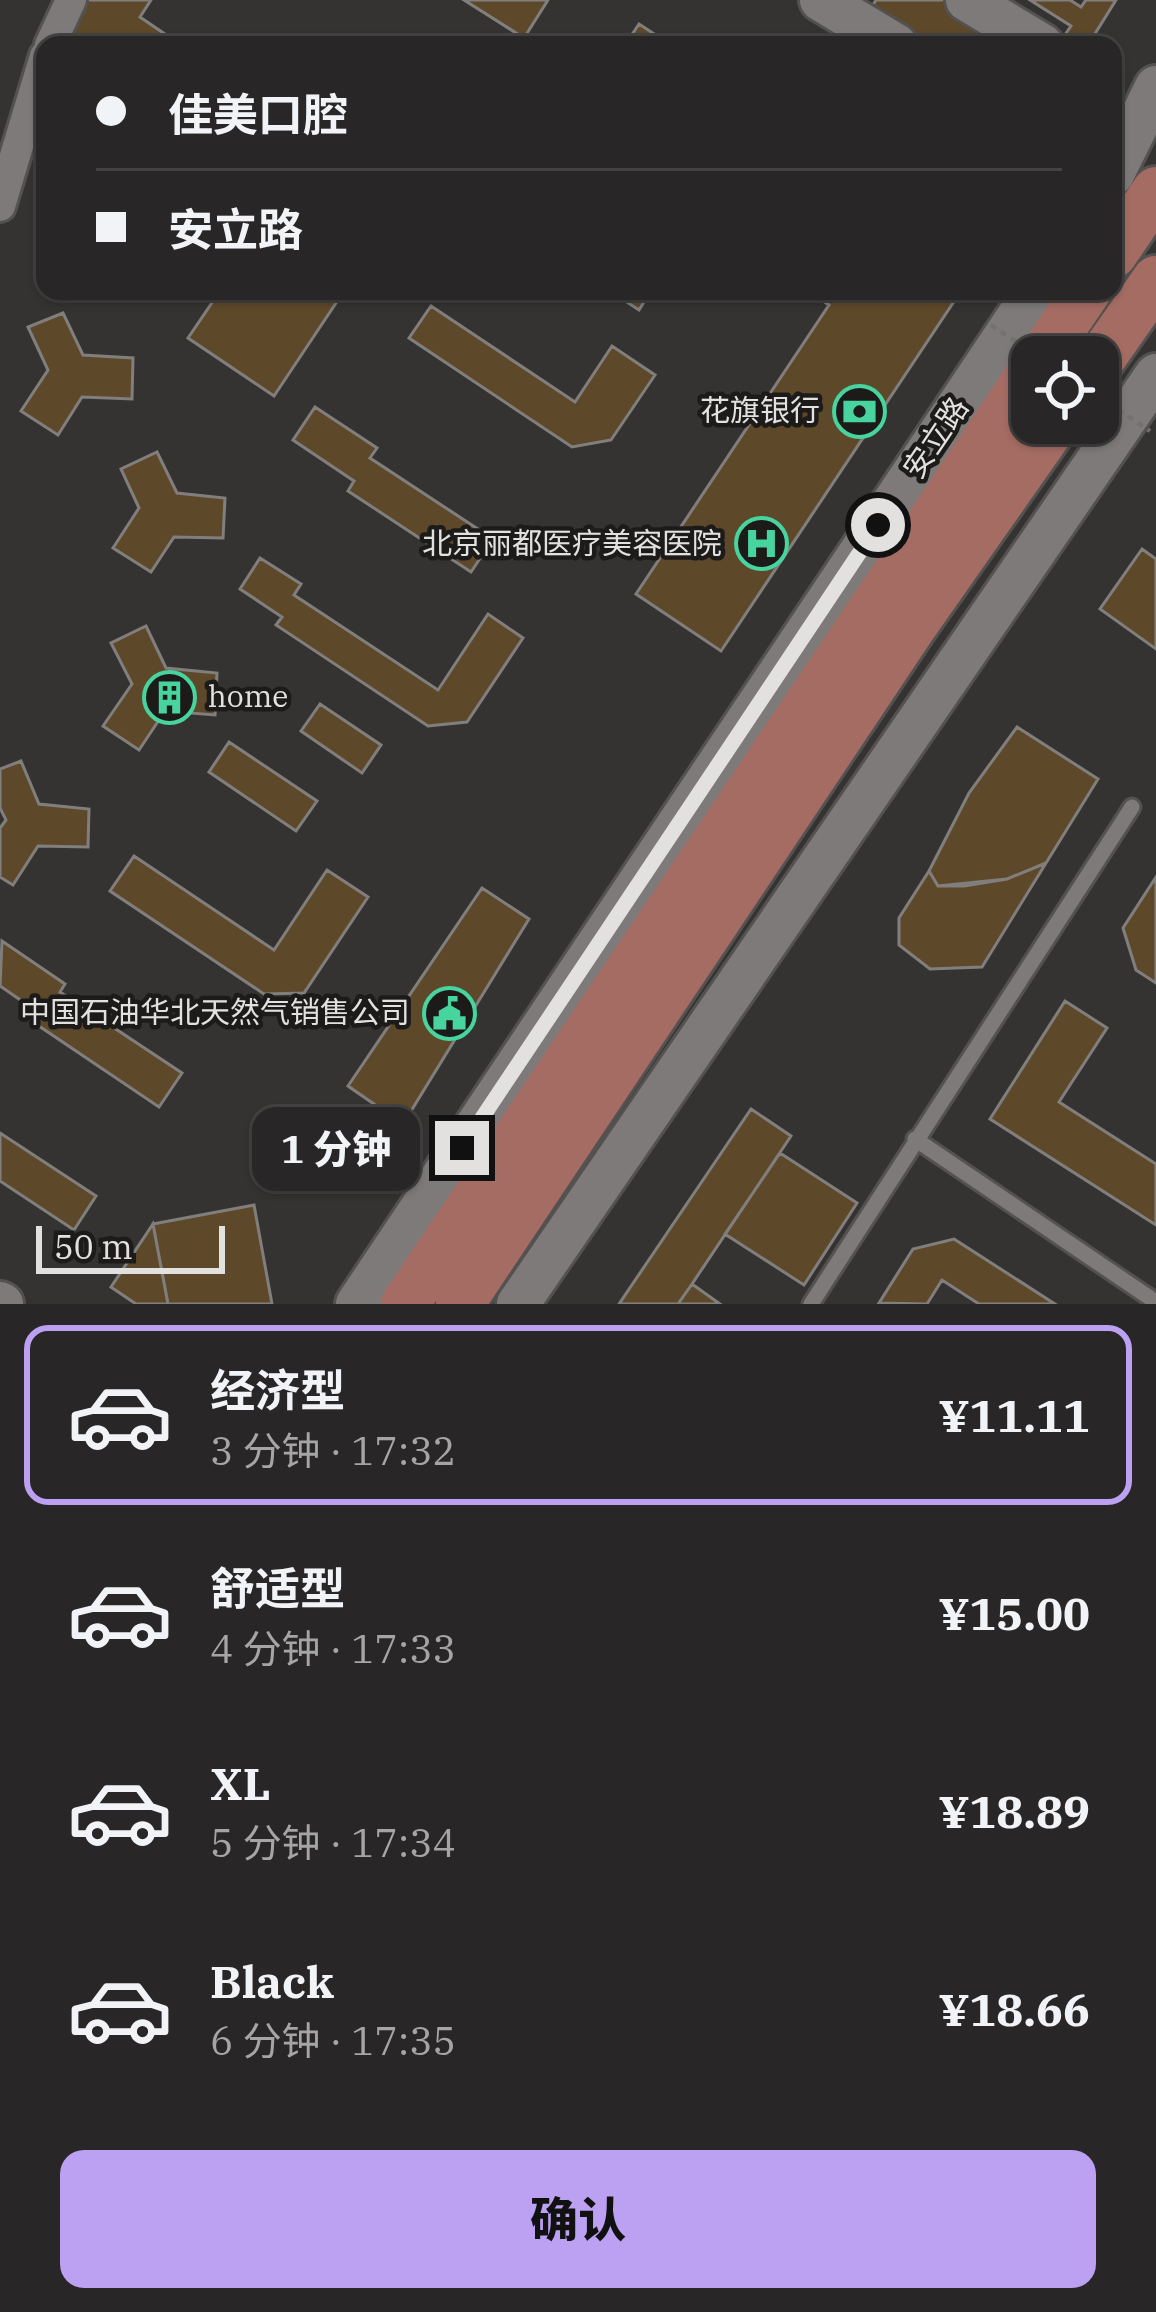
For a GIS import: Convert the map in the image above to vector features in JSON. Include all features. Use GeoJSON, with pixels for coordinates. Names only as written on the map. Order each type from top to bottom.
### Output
{"type":"FeatureCollection","features":[{"type":"Feature","properties":{"kind":"main road"},"geometry":{"type":"LineString","coordinates":[[1122,224],[1135,181]]}},
{"type":"Feature","properties":{"kind":"main road"},"geometry":{"type":"LineString","coordinates":[[1116,336],[1156,280]]}},
{"type":"Feature","properties":{"kind":"main road"},"geometry":{"type":"LineString","coordinates":[[1056,336],[1082,300]]}},
{"type":"Feature","properties":{"kind":"main road","name":"安立路"},"geometry":{"type":"LineString","coordinates":[[404,1304],[1011,403]]}},
{"type":"Feature","properties":{"kind":"main road"},"geometry":{"type":"LineString","coordinates":[[460,1304],[912,627],[1040,444]]}},
{"type":"Feature","properties":{"kind":"street"},"geometry":{"type":"LineString","coordinates":[[54,36],[71,0]]}},
{"type":"Feature","properties":{"kind":"street"},"geometry":{"type":"LineString","coordinates":[[821,0],[881,36]]}},
{"type":"Feature","properties":{"kind":"street"},"geometry":{"type":"LineString","coordinates":[[967,0],[1027,36]]}},
{"type":"Feature","properties":{"kind":"street"},"geometry":{"type":"LineString","coordinates":[[0,206],[36,86]]}},
{"type":"Feature","properties":{"kind":"street"},"geometry":{"type":"LineString","coordinates":[[1135,181],[1142,100]]}},
{"type":"Feature","properties":{"kind":"street","name":"安立路"},"geometry":{"type":"LineString","coordinates":[[357,1304],[1029,300]]}},
{"type":"Feature","properties":{"kind":"street"},"geometry":{"type":"LineString","coordinates":[[518,1304],[1156,375]]}},
{"type":"Feature","properties":{"kind":"lane"},"geometry":{"type":"LineString","coordinates":[[811,1304],[1132,807]]}},
{"type":"Feature","properties":{"kind":"lane"},"geometry":{"type":"LineString","coordinates":[[915,1139],[1156,1302]]}},
{"type":"Feature","properties":{"kind":"path"},"geometry":{"type":"LineString","coordinates":[[991,325],[1011,338]]}},
{"type":"Feature","properties":{"kind":"path"},"geometry":{"type":"LineString","coordinates":[[1119,410],[1150,431]]}},
{"type":"Feature","properties":{"kind":"building"},"geometry":{"type":"Polygon","coordinates":[[[87,0],[151,0],[140,17],[168,36],[69,36],[87,0]]]}},
{"type":"Feature","properties":{"kind":"building"},"geometry":{"type":"Polygon","coordinates":[[[464,0],[548,0],[521,36],[464,0]]]}},
{"type":"Feature","properties":{"kind":"building"},"geometry":{"type":"Polygon","coordinates":[[[876,0],[959,0],[1017,36],[854,36],[876,0]]]}},
{"type":"Feature","properties":{"kind":"building"},"geometry":{"type":"Polygon","coordinates":[[[1030,0],[1070,0],[1081,7],[1086,0],[1116,0],[1094,36],[1064,36],[1071,26],[1030,0]]]}},
{"type":"Feature","properties":{"kind":"building"},"geometry":{"type":"Polygon","coordinates":[[[639,24],[657,36],[631,36],[639,24]]]}},
{"type":"Feature","properties":{"kind":"building"},"geometry":{"type":"Polygon","coordinates":[[[214,300],[338,300],[274,396],[188,338],[214,300]]]}},
{"type":"Feature","properties":{"kind":"building"},"geometry":{"type":"Polygon","coordinates":[[[624,300],[645,300],[639,310],[624,300]]]}},
{"type":"Feature","properties":{"kind":"building"},"geometry":{"type":"Polygon","coordinates":[[[822,300],[955,300],[721,651],[636,594],[829,305],[822,300]]]}},
{"type":"Feature","properties":{"kind":"building"},"geometry":{"type":"Polygon","coordinates":[[[431,306],[575,402],[612,346],[655,375],[611,440],[572,447],[409,338],[431,306]]]}},
{"type":"Feature","properties":{"kind":"building"},"geometry":{"type":"Polygon","coordinates":[[[63,313],[83,355],[133,358],[132,399],[82,397],[58,435],[21,411],[48,370],[28,327],[63,313]]]}},
{"type":"Feature","properties":{"kind":"building"},"geometry":{"type":"Polygon","coordinates":[[[315,407],[377,448],[370,458],[493,539],[471,572],[348,491],[354,481],[293,440],[315,407]]]}},
{"type":"Feature","properties":{"kind":"building"},"geometry":{"type":"Polygon","coordinates":[[[157,452],[177,493],[225,498],[223,538],[174,537],[151,572],[113,548],[139,508],[121,469],[157,452]]]}},
{"type":"Feature","properties":{"kind":"building"},"geometry":{"type":"Polygon","coordinates":[[[1142,549],[1156,559],[1156,649],[1100,609],[1142,549]]]}},
{"type":"Feature","properties":{"kind":"building"},"geometry":{"type":"Polygon","coordinates":[[[260,558],[301,584],[294,595],[438,690],[488,614],[523,638],[467,722],[428,726],[276,625],[282,617],[240,589],[260,558]]]}},
{"type":"Feature","properties":{"kind":"building","name":"home"},"geometry":{"type":"Polygon","coordinates":[[[146,626],[166,668],[217,673],[215,715],[165,711],[139,750],[103,726],[132,684],[111,643],[146,626]]]}},
{"type":"Feature","properties":{"kind":"building"},"geometry":{"type":"Polygon","coordinates":[[[320,704],[381,745],[362,773],[301,731],[320,704]]]}},
{"type":"Feature","properties":{"kind":"building"},"geometry":{"type":"Polygon","coordinates":[[[1017,727],[1098,779],[1046,863],[1007,879],[938,886],[929,871],[969,793],[1017,727]]]}},
{"type":"Feature","properties":{"kind":"building"},"geometry":{"type":"Polygon","coordinates":[[[229,742],[317,801],[296,831],[209,772],[229,742]]]}},
{"type":"Feature","properties":{"kind":"building"},"geometry":{"type":"Polygon","coordinates":[[[21,761],[39,804],[89,809],[88,847],[38,846],[13,885],[0,877],[0,828],[6,820],[0,808],[0,769],[21,761]]]}},
{"type":"Feature","properties":{"kind":"building"},"geometry":{"type":"Polygon","coordinates":[[[134,856],[274,950],[327,870],[368,897],[304,993],[264,994],[110,891],[134,856]]]}},
{"type":"Feature","properties":{"kind":"building"},"geometry":{"type":"Polygon","coordinates":[[[1046,863],[982,967],[930,969],[899,945],[899,918],[929,871],[938,886],[964,886],[1007,879],[1046,863]]]}},
{"type":"Feature","properties":{"kind":"building"},"geometry":{"type":"Polygon","coordinates":[[[1156,877],[1156,983],[1136,970],[1123,928],[1156,877]]]}},
{"type":"Feature","properties":{"kind":"building","name":"中国石油华北天然气销售公司"},"geometry":{"type":"Polygon","coordinates":[[[482,888],[529,919],[403,1124],[348,1086],[482,888]]]}},
{"type":"Feature","properties":{"kind":"building"},"geometry":{"type":"Polygon","coordinates":[[[2,941],[65,984],[60,992],[182,1073],[159,1107],[36,1024],[42,1015],[0,986],[2,941]]]}},
{"type":"Feature","properties":{"kind":"building"},"geometry":{"type":"Polygon","coordinates":[[[1065,1001],[1107,1028],[1059,1102],[1156,1164],[1156,1225],[990,1119],[1065,1001]]]}},
{"type":"Feature","properties":{"kind":"building"},"geometry":{"type":"Polygon","coordinates":[[[751,1109],[791,1136],[692,1284],[678,1304],[619,1304],[751,1109]]]}},
{"type":"Feature","properties":{"kind":"building"},"geometry":{"type":"Polygon","coordinates":[[[0,1133],[96,1196],[74,1230],[0,1181],[0,1133]]]}},
{"type":"Feature","properties":{"kind":"building"},"geometry":{"type":"Polygon","coordinates":[[[780,1153],[857,1203],[804,1285],[725,1234],[780,1153]]]}},
{"type":"Feature","properties":{"kind":"building"},"geometry":{"type":"Polygon","coordinates":[[[254,1205],[272,1304],[168,1304],[153,1224],[254,1205]]]}},
{"type":"Feature","properties":{"kind":"building"},"geometry":{"type":"Polygon","coordinates":[[[153,1224],[168,1304],[136,1304],[111,1287],[153,1224]]]}},
{"type":"Feature","properties":{"kind":"building"},"geometry":{"type":"Polygon","coordinates":[[[954,1239],[1055,1304],[979,1304],[942,1280],[927,1304],[879,1303],[913,1249],[954,1239]]]}},
{"type":"Feature","properties":{"kind":"building"},"geometry":{"type":"Polygon","coordinates":[[[692,1284],[720,1304],[678,1304],[692,1284]]]}},
{"type":"Feature","properties":{"kind":"place","name":"花旗银行"},"geometry":{"type":"Point","coordinates":[859,411]}},
{"type":"Feature","properties":{"kind":"place","name":"北京丽都医疗美容医院"},"geometry":{"type":"Point","coordinates":[761,544]}},
{"type":"Feature","properties":{"kind":"place","name":"home"},"geometry":{"type":"Point","coordinates":[169,697]}},
{"type":"Feature","properties":{"kind":"place","name":"中国石油华北天然气销售公司"},"geometry":{"type":"Point","coordinates":[449,1013]}},
{"type":"Feature","properties":{"kind":"route"},"geometry":{"type":"LineString","coordinates":[[462,1148],[878,525]]}}]}
